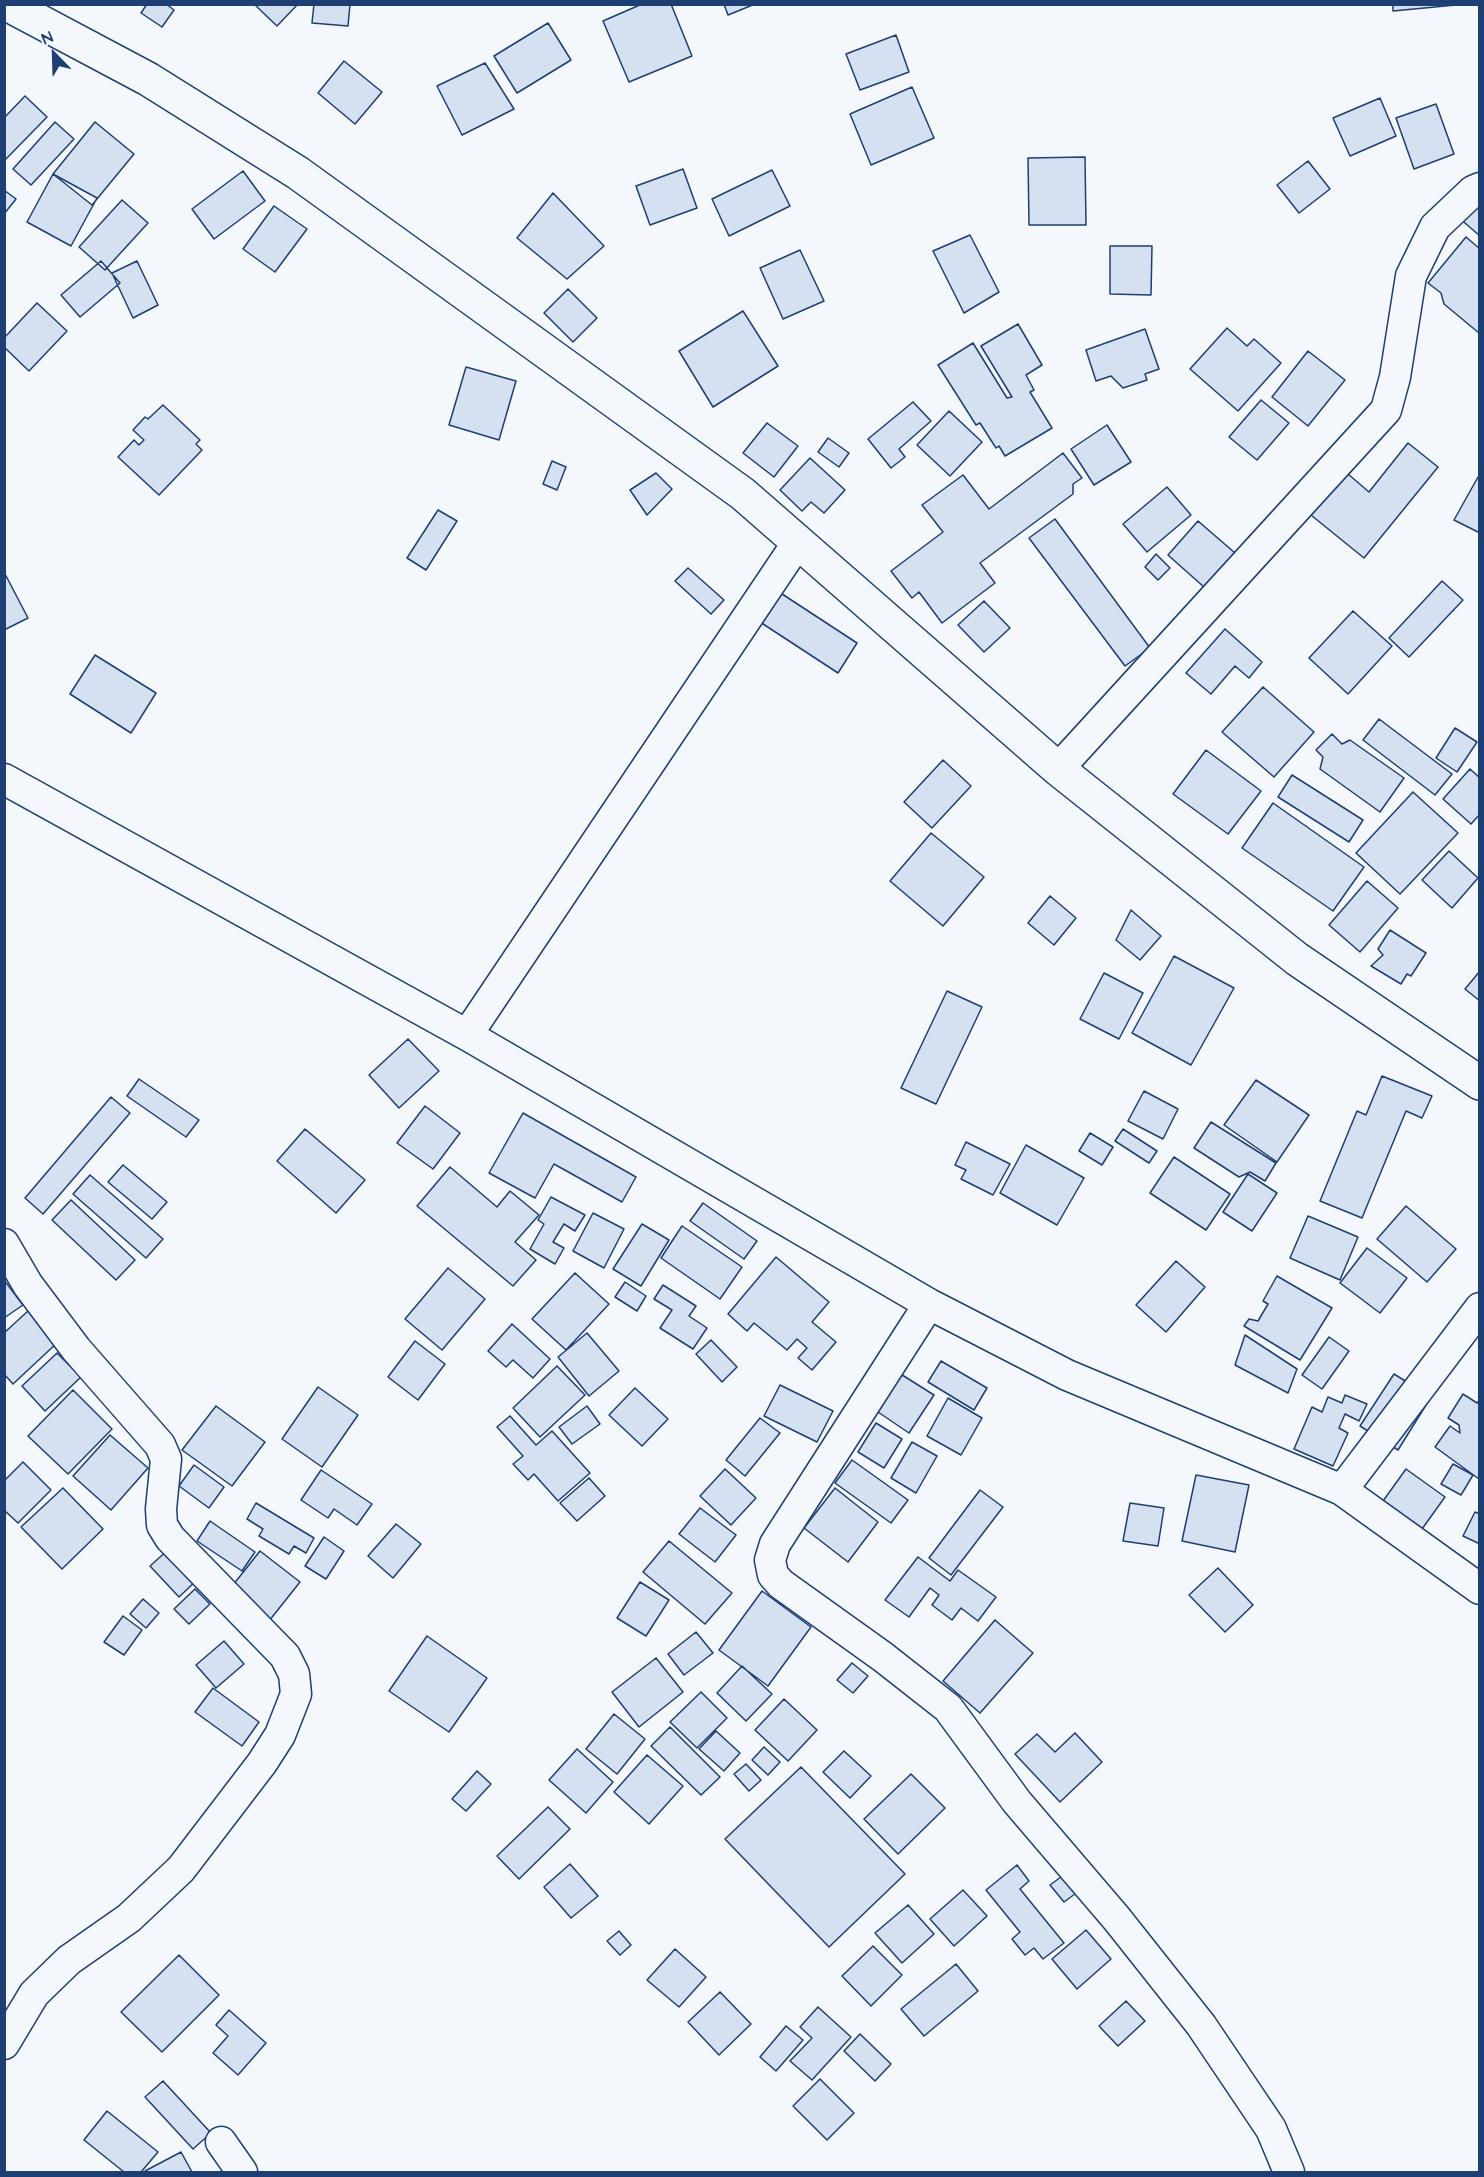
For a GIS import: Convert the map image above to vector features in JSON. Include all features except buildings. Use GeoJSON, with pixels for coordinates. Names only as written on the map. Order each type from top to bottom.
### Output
{"type":"FeatureCollection","features":[{"type":"Feature","properties":{"kind":"street"},"geometry":{"type":"LineString","coordinates":[[7,4],[147,78],[298,173],[743,494],[1058,769],[1297,959],[1479,1083]]}},
{"type":"Feature","properties":{"kind":"street"},"geometry":{"type":"LineString","coordinates":[[1058,769],[1386,410],[1395,377],[1411,276],[1435,227],[1479,188]]}},
{"type":"Feature","properties":{"kind":"street"},"geometry":{"type":"LineString","coordinates":[[466,1035],[798,542]]}},
{"type":"Feature","properties":{"kind":"street"},"geometry":{"type":"LineString","coordinates":[[4,779],[466,1035],[929,1304],[1067,1375],[1342,1490],[1479,1589]]}},
{"type":"Feature","properties":{"kind":"street"},"geometry":{"type":"LineString","coordinates":[[4,1244],[28,1285],[76,1349],[160,1445],[166,1459],[161,1509],[162,1525],[170,1538],[285,1656],[294,1674],[296,1694],[280,1735],[262,1763],[181,1869],[129,1918],[69,1960],[34,1994],[4,2044]]}},
{"type":"Feature","properties":{"kind":"street"},"geometry":{"type":"LineString","coordinates":[[929,1304],[776,1544],[770,1560],[773,1575],[781,1584],[883,1657],[948,1708],[1017,1802],[1117,1918],[1201,2025],[1271,2129],[1289,2172]]}},
{"type":"Feature","properties":{"kind":"street"},"geometry":{"type":"LineString","coordinates":[[1342,1490],[1479,1308]]}},
{"type":"Feature","properties":{"kind":"street"},"geometry":{"type":"LineString","coordinates":[[221,2142],[242,2172]]}}]}
